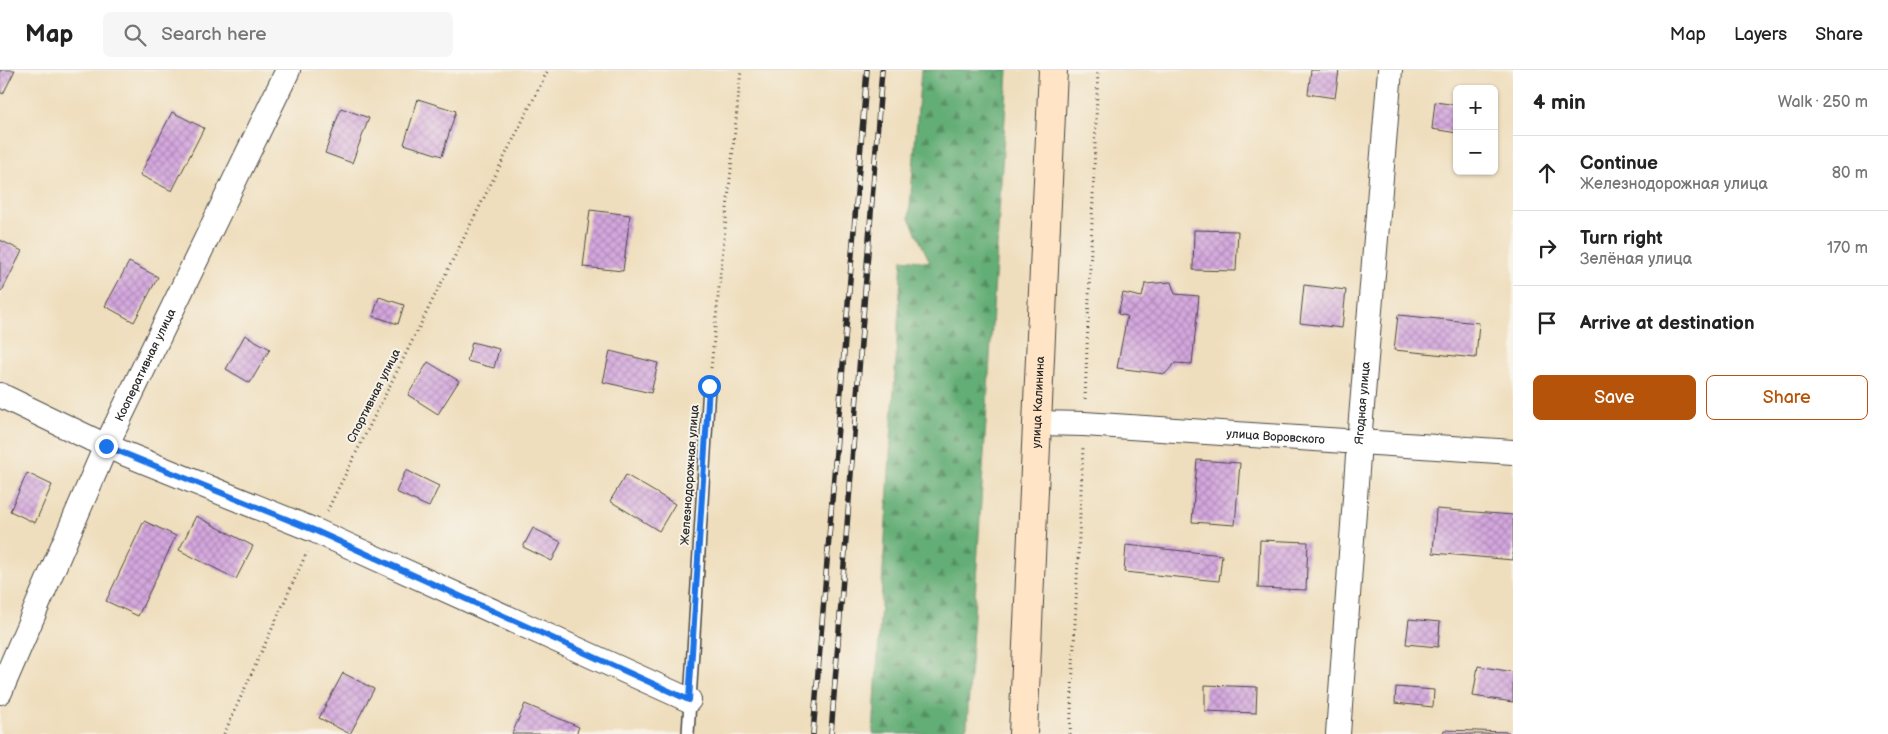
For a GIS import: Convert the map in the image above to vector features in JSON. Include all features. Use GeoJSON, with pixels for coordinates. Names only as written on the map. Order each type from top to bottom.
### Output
{"type":"FeatureCollection","features":[{"type":"Feature","properties":{"kind":"main road","name":"улица Калинина"},"geometry":{"type":"LineString","coordinates":[[1023,734],[1053,70]]}},
{"type":"Feature","properties":{"kind":"street","name":"Кооперативная улица"},"geometry":{"type":"LineString","coordinates":[[0,692],[106,446],[288,70]]}},
{"type":"Feature","properties":{"kind":"street","name":"Ягодная улица"},"geometry":{"type":"LineString","coordinates":[[1338,734],[1359,442],[1390,70]]}},
{"type":"Feature","properties":{"kind":"street"},"geometry":{"type":"LineString","coordinates":[[0,395],[106,446],[316,531],[689,700]]}},
{"type":"Feature","properties":{"kind":"street","name":"улица Воровского"},"geometry":{"type":"LineString","coordinates":[[1038,423],[1513,452]]}},
{"type":"Feature","properties":{"kind":"lane","name":"Железнодорожная улица"},"geometry":{"type":"LineString","coordinates":[[688,734],[709,386]]}},
{"type":"Feature","properties":{"kind":"path","name":"Спортивная улица"},"geometry":{"type":"LineString","coordinates":[[224,734],[316,531],[548,70]]}},
{"type":"Feature","properties":{"kind":"path"},"geometry":{"type":"LineString","coordinates":[[709,386],[741,70]]}},
{"type":"Feature","properties":{"kind":"green space"},"geometry":{"type":"Polygon","coordinates":[[[921,70],[1008,70],[967,726],[962,734],[873,734],[902,259],[930,262],[909,218],[921,70]]]}},
{"type":"Feature","properties":{"kind":"building"},"geometry":{"type":"Polygon","coordinates":[[[0,70],[15,70],[3,94],[0,92],[0,70]]]}},
{"type":"Feature","properties":{"kind":"building"},"geometry":{"type":"Polygon","coordinates":[[[1311,70],[1339,70],[1335,98],[1308,94],[1311,70]]]}},
{"type":"Feature","properties":{"kind":"building"},"geometry":{"type":"Polygon","coordinates":[[[418,99],[456,111],[442,156],[404,144],[418,99]]]}},
{"type":"Feature","properties":{"kind":"building"},"geometry":{"type":"Polygon","coordinates":[[[1435,102],[1453,104],[1453,132],[1432,129],[1435,102]]]}},
{"type":"Feature","properties":{"kind":"building"},"geometry":{"type":"Polygon","coordinates":[[[341,108],[369,118],[352,163],[325,153],[341,108]]]}},
{"type":"Feature","properties":{"kind":"building"},"geometry":{"type":"Polygon","coordinates":[[[172,112],[204,128],[172,191],[140,175],[172,112]]]}},
{"type":"Feature","properties":{"kind":"building"},"geometry":{"type":"Polygon","coordinates":[[[590,210],[630,215],[623,271],[583,267],[590,210]]]}},
{"type":"Feature","properties":{"kind":"building"},"geometry":{"type":"Polygon","coordinates":[[[1194,230],[1238,231],[1236,271],[1193,270],[1194,230]]]}},
{"type":"Feature","properties":{"kind":"building"},"geometry":{"type":"Polygon","coordinates":[[[0,240],[22,251],[2,291],[0,290],[0,240]]]}},
{"type":"Feature","properties":{"kind":"building"},"geometry":{"type":"Polygon","coordinates":[[[129,262],[158,277],[134,322],[105,306],[129,262]]]}},
{"type":"Feature","properties":{"kind":"building"},"geometry":{"type":"Polygon","coordinates":[[[1171,282],[1175,294],[1199,296],[1192,364],[1175,363],[1165,374],[1117,368],[1127,316],[1118,314],[1123,293],[1142,297],[1145,284],[1171,282]]]}},
{"type":"Feature","properties":{"kind":"building"},"geometry":{"type":"Polygon","coordinates":[[[1304,285],[1346,290],[1342,328],[1300,323],[1304,285]]]}},
{"type":"Feature","properties":{"kind":"building"},"geometry":{"type":"Polygon","coordinates":[[[379,297],[404,305],[398,324],[373,316],[379,297]]]}},
{"type":"Feature","properties":{"kind":"building"},"geometry":{"type":"Polygon","coordinates":[[[1398,315],[1479,323],[1476,358],[1394,350],[1398,315]]]}},
{"type":"Feature","properties":{"kind":"building"},"geometry":{"type":"Polygon","coordinates":[[[245,335],[270,349],[250,383],[226,369],[245,335]]]}},
{"type":"Feature","properties":{"kind":"building"},"geometry":{"type":"Polygon","coordinates":[[[472,342],[499,349],[494,368],[467,361],[472,342]]]}},
{"type":"Feature","properties":{"kind":"building"},"geometry":{"type":"Polygon","coordinates":[[[610,351],[658,363],[651,393],[603,382],[610,351]]]}},
{"type":"Feature","properties":{"kind":"building"},"geometry":{"type":"Polygon","coordinates":[[[428,362],[459,381],[438,414],[408,395],[428,362]]]}},
{"type":"Feature","properties":{"kind":"building"},"geometry":{"type":"Polygon","coordinates":[[[1197,460],[1240,463],[1235,525],[1192,522],[1197,460]]]}},
{"type":"Feature","properties":{"kind":"building"},"geometry":{"type":"Polygon","coordinates":[[[406,470],[439,486],[429,507],[396,492],[406,470]]]}},
{"type":"Feature","properties":{"kind":"building"},"geometry":{"type":"Polygon","coordinates":[[[27,473],[52,485],[35,523],[10,511],[27,473]]]}},
{"type":"Feature","properties":{"kind":"building"},"geometry":{"type":"Polygon","coordinates":[[[626,475],[675,504],[659,531],[610,501],[626,475]]]}},
{"type":"Feature","properties":{"kind":"building"},"geometry":{"type":"Polygon","coordinates":[[[1436,509],[1513,515],[1513,560],[1433,553],[1436,509]]]}},
{"type":"Feature","properties":{"kind":"building"},"geometry":{"type":"Polygon","coordinates":[[[196,516],[253,546],[236,579],[179,550],[196,516]]]}},
{"type":"Feature","properties":{"kind":"building"},"geometry":{"type":"Polygon","coordinates":[[[144,521],[176,536],[138,616],[106,601],[144,521]]]}},
{"type":"Feature","properties":{"kind":"building"},"geometry":{"type":"Polygon","coordinates":[[[533,528],[561,542],[552,561],[523,547],[533,528]]]}},
{"type":"Feature","properties":{"kind":"building"},"geometry":{"type":"Polygon","coordinates":[[[1260,540],[1308,542],[1306,590],[1258,588],[1260,540]]]}},
{"type":"Feature","properties":{"kind":"building"},"geometry":{"type":"Polygon","coordinates":[[[1126,545],[1222,555],[1219,581],[1124,572],[1126,545]]]}},
{"type":"Feature","properties":{"kind":"building"},"geometry":{"type":"Polygon","coordinates":[[[1409,619],[1440,622],[1438,647],[1406,644],[1409,619]]]}},
{"type":"Feature","properties":{"kind":"building"},"geometry":{"type":"Polygon","coordinates":[[[1478,666],[1513,672],[1513,702],[1473,696],[1478,666]]]}},
{"type":"Feature","properties":{"kind":"building"},"geometry":{"type":"Polygon","coordinates":[[[343,673],[374,689],[350,734],[319,718],[343,673]]]}},
{"type":"Feature","properties":{"kind":"building"},"geometry":{"type":"Polygon","coordinates":[[[1205,685],[1257,687],[1256,713],[1205,711],[1205,685]]]}},
{"type":"Feature","properties":{"kind":"building"},"geometry":{"type":"Polygon","coordinates":[[[1396,687],[1434,690],[1433,707],[1395,703],[1396,687]]]}},
{"type":"Feature","properties":{"kind":"building"},"geometry":{"type":"Polygon","coordinates":[[[525,704],[579,727],[576,734],[512,734],[525,704]]]}},
{"type":"Feature","properties":{"kind":"building"},"geometry":{"type":"Polygon","coordinates":[[[1444,730],[1509,732],[1509,734],[1443,734],[1444,730]]]}},
{"type":"Feature","properties":{"kind":"railway"},"geometry":{"type":"LineString","coordinates":[[813,734],[867,70]]}},
{"type":"Feature","properties":{"kind":"railway"},"geometry":{"type":"LineString","coordinates":[[831,734],[882,70]]}},
{"type":"Feature","properties":{"kind":"route"},"geometry":{"type":"LineString","coordinates":[[106,446],[316,531],[689,700],[709,386]]}}]}
